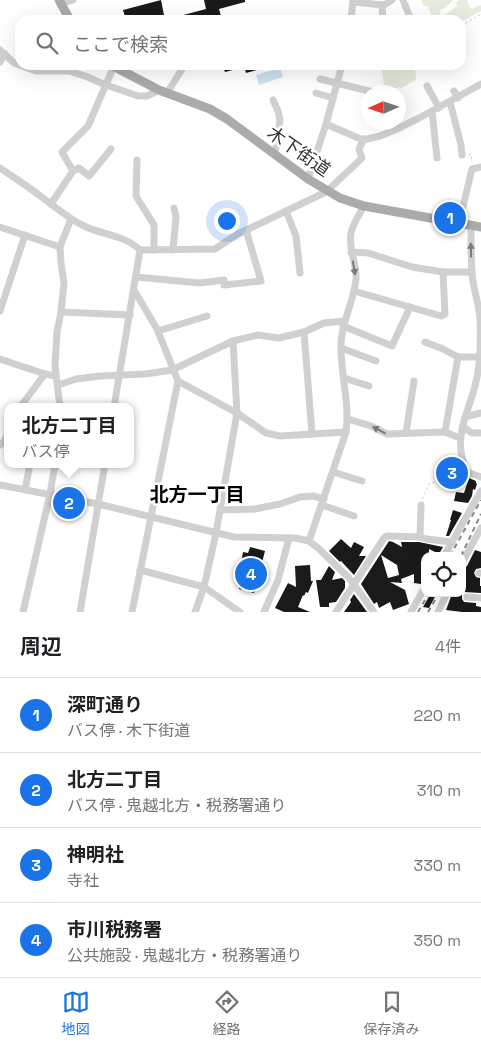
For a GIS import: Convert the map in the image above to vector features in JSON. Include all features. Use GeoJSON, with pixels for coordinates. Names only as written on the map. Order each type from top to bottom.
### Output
{"type":"FeatureCollection","features":[{"type":"Feature","properties":{"kind":"main road"},"geometry":{"type":"LineString","coordinates":[[60,2],[67,15]]}},
{"type":"Feature","properties":{"kind":"main road","name":"木下街道"},"geometry":{"type":"LineString","coordinates":[[122,70],[163,92],[218,113],[308,179],[345,200],[364,206],[481,227]]}},
{"type":"Feature","properties":{"kind":"street"},"geometry":{"type":"LineString","coordinates":[[60,2],[72,0]]}},
{"type":"Feature","properties":{"kind":"street"},"geometry":{"type":"LineString","coordinates":[[352,15],[353,1],[384,5],[392,0]]}},
{"type":"Feature","properties":{"kind":"street"},"geometry":{"type":"LineString","coordinates":[[404,0],[409,15]]}},
{"type":"Feature","properties":{"kind":"street"},"geometry":{"type":"LineString","coordinates":[[382,5],[383,15]]}},
{"type":"Feature","properties":{"kind":"street"},"geometry":{"type":"LineString","coordinates":[[0,62],[3,52],[15,63]]}},
{"type":"Feature","properties":{"kind":"street"},"geometry":{"type":"LineString","coordinates":[[36,70],[69,71],[138,96],[163,92],[181,70]]}},
{"type":"Feature","properties":{"kind":"street"},"geometry":{"type":"LineString","coordinates":[[73,171],[62,152],[88,126],[113,70]]}},
{"type":"Feature","properties":{"kind":"street"},"geometry":{"type":"LineString","coordinates":[[308,179],[341,70]]}},
{"type":"Feature","properties":{"kind":"street"},"geometry":{"type":"LineString","coordinates":[[320,79],[361,89]]}},
{"type":"Feature","properties":{"kind":"street"},"geometry":{"type":"LineString","coordinates":[[326,124],[364,139],[380,136],[398,129],[450,102],[456,94],[481,84]]}},
{"type":"Feature","properties":{"kind":"street"},"geometry":{"type":"LineString","coordinates":[[427,86],[435,110],[437,158]]}},
{"type":"Feature","properties":{"kind":"street"},"geometry":{"type":"LineString","coordinates":[[316,93],[333,98]]}},
{"type":"Feature","properties":{"kind":"street"},"geometry":{"type":"LineString","coordinates":[[273,100],[280,120],[275,154]]}},
{"type":"Feature","properties":{"kind":"street"},"geometry":{"type":"LineString","coordinates":[[450,102],[462,155]]}},
{"type":"Feature","properties":{"kind":"street"},"geometry":{"type":"LineString","coordinates":[[0,168],[71,219],[85,227],[134,244],[140,250],[215,249],[236,235],[328,191],[362,158],[359,149],[364,139]]}},
{"type":"Feature","properties":{"kind":"street"},"geometry":{"type":"LineString","coordinates":[[51,204],[73,171],[79,168],[88,176],[111,149]]}},
{"type":"Feature","properties":{"kind":"street"},"geometry":{"type":"LineString","coordinates":[[137,160],[136,196],[154,225],[154,250]]}},
{"type":"Feature","properties":{"kind":"street"},"geometry":{"type":"LineString","coordinates":[[459,223],[472,168],[481,168]]}},
{"type":"Feature","properties":{"kind":"street"},"geometry":{"type":"LineString","coordinates":[[309,541],[346,432],[348,419],[341,348],[343,323],[354,291],[356,276],[351,252],[351,233],[364,206]]}},
{"type":"Feature","properties":{"kind":"street"},"geometry":{"type":"LineString","coordinates":[[173,250],[176,217],[174,208]]}},
{"type":"Feature","properties":{"kind":"street"},"geometry":{"type":"LineString","coordinates":[[286,211],[296,236],[300,273]]}},
{"type":"Feature","properties":{"kind":"street"},"geometry":{"type":"LineString","coordinates":[[60,403],[56,376],[57,332],[64,283],[60,263],[60,247],[71,219]]}},
{"type":"Feature","properties":{"kind":"street"},"geometry":{"type":"LineString","coordinates":[[471,225],[472,272],[480,318],[481,342],[477,388],[465,417],[460,438],[462,458],[467,472],[481,477]]}},
{"type":"Feature","properties":{"kind":"street"},"geometry":{"type":"LineString","coordinates":[[0,227],[60,247]]}},
{"type":"Feature","properties":{"kind":"street"},"geometry":{"type":"LineString","coordinates":[[136,276],[200,283],[224,280],[224,285],[261,281],[246,230]]}},
{"type":"Feature","properties":{"kind":"street"},"geometry":{"type":"LineString","coordinates":[[0,311],[25,235]]}},
{"type":"Feature","properties":{"kind":"street"},"geometry":{"type":"LineString","coordinates":[[115,403],[140,250]]}},
{"type":"Feature","properties":{"kind":"street"},"geometry":{"type":"LineString","coordinates":[[351,252],[368,253],[412,267],[443,272],[472,272]]}},
{"type":"Feature","properties":{"kind":"street"},"geometry":{"type":"LineString","coordinates":[[354,291],[441,316],[445,314],[443,272]]}},
{"type":"Feature","properties":{"kind":"street"},"geometry":{"type":"LineString","coordinates":[[134,290],[158,331],[178,381],[237,413],[266,434],[280,436],[346,432]]}},
{"type":"Feature","properties":{"kind":"street"},"geometry":{"type":"LineString","coordinates":[[58,385],[89,377],[145,374],[172,370],[233,341],[258,335],[280,338],[304,332],[324,324],[343,323],[392,346],[410,307]]}},
{"type":"Feature","properties":{"kind":"street"},"geometry":{"type":"LineString","coordinates":[[61,312],[130,315]]}},
{"type":"Feature","properties":{"kind":"street"},"geometry":{"type":"LineString","coordinates":[[158,331],[207,316]]}},
{"type":"Feature","properties":{"kind":"street"},"geometry":{"type":"LineString","coordinates":[[304,332],[312,434]]}},
{"type":"Feature","properties":{"kind":"street"},"geometry":{"type":"LineString","coordinates":[[195,612],[204,587],[221,510],[237,413],[233,341]]}},
{"type":"Feature","properties":{"kind":"street"},"geometry":{"type":"LineString","coordinates":[[425,342],[458,357],[480,360]]}},
{"type":"Feature","properties":{"kind":"street"},"geometry":{"type":"LineString","coordinates":[[341,348],[376,361]]}},
{"type":"Feature","properties":{"kind":"street"},"geometry":{"type":"LineString","coordinates":[[445,432],[458,357]]}},
{"type":"Feature","properties":{"kind":"street"},"geometry":{"type":"LineString","coordinates":[[0,359],[56,376]]}},
{"type":"Feature","properties":{"kind":"street"},"geometry":{"type":"LineString","coordinates":[[23,403],[45,374]]}},
{"type":"Feature","properties":{"kind":"street"},"geometry":{"type":"LineString","coordinates":[[344,378],[369,386]]}},
{"type":"Feature","properties":{"kind":"street"},"geometry":{"type":"LineString","coordinates":[[132,612],[178,381]]}},
{"type":"Feature","properties":{"kind":"street"},"geometry":{"type":"LineString","coordinates":[[406,434],[414,381]]}},
{"type":"Feature","properties":{"kind":"street"},"geometry":{"type":"LineString","coordinates":[[465,417],[481,413]]}},
{"type":"Feature","properties":{"kind":"street"},"geometry":{"type":"LineString","coordinates":[[348,419],[371,426],[387,434],[445,432],[460,438]]}},
{"type":"Feature","properties":{"kind":"street"},"geometry":{"type":"LineString","coordinates":[[462,427],[472,433],[481,433]]}},
{"type":"Feature","properties":{"kind":"street"},"geometry":{"type":"LineString","coordinates":[[23,612],[54,468]]}},
{"type":"Feature","properties":{"kind":"street"},"geometry":{"type":"LineString","coordinates":[[80,612],[104,468]]}},
{"type":"Feature","properties":{"kind":"street"},"geometry":{"type":"LineString","coordinates":[[25,490],[29,469]]}},
{"type":"Feature","properties":{"kind":"street"},"geometry":{"type":"LineString","coordinates":[[333,472],[362,481]]}},
{"type":"Feature","properties":{"kind":"street"},"geometry":{"type":"LineString","coordinates":[[0,485],[98,504],[241,538],[300,538],[309,541],[354,583],[374,612]]}},
{"type":"Feature","properties":{"kind":"street"},"geometry":{"type":"LineString","coordinates":[[446,552],[481,491]]}},
{"type":"Feature","properties":{"kind":"street"},"geometry":{"type":"LineString","coordinates":[[221,510],[255,509],[280,504],[300,497],[313,496],[354,516]]}},
{"type":"Feature","properties":{"kind":"street"},"geometry":{"type":"LineString","coordinates":[[420,537],[421,505]]}},
{"type":"Feature","properties":{"kind":"street"},"geometry":{"type":"LineString","coordinates":[[466,556],[481,528]]}},
{"type":"Feature","properties":{"kind":"street"},"geometry":{"type":"LineString","coordinates":[[336,612],[387,536],[420,537],[452,542]]}},
{"type":"Feature","properties":{"kind":"street"},"geometry":{"type":"LineString","coordinates":[[264,612],[278,580],[289,538]]}},
{"type":"Feature","properties":{"kind":"street"},"geometry":{"type":"LineString","coordinates":[[473,543],[481,546]]}},
{"type":"Feature","properties":{"kind":"street"},"geometry":{"type":"LineString","coordinates":[[140,570],[204,587],[240,612]]}},
{"type":"Feature","properties":{"kind":"street"},"geometry":{"type":"LineString","coordinates":[[411,612],[421,594]]}},
{"type":"Feature","properties":{"kind":"street"},"geometry":{"type":"LineString","coordinates":[[438,612],[445,597]]}},
{"type":"Feature","properties":{"kind":"street"},"geometry":{"type":"LineString","coordinates":[[467,597],[481,598]]}},
{"type":"Feature","properties":{"kind":"path"},"geometry":{"type":"LineString","coordinates":[[466,23],[481,14]]}},
{"type":"Feature","properties":{"kind":"path"},"geometry":{"type":"LineString","coordinates":[[462,155],[471,154],[472,168]]}},
{"type":"Feature","properties":{"kind":"path"},"geometry":{"type":"LineString","coordinates":[[421,505],[430,483],[452,479],[467,472]]}},
{"type":"Feature","properties":{"kind":"shaded area"},"geometry":{"type":"Polygon","coordinates":[[[422,0],[453,1],[440,11],[440,15],[431,15],[428,6],[423,6],[422,0]]]}},
{"type":"Feature","properties":{"kind":"shaded area"},"geometry":{"type":"Polygon","coordinates":[[[459,0],[468,0],[471,9],[481,5],[481,11],[466,19],[466,15],[445,15],[457,6],[456,3],[459,0]]]}},
{"type":"Feature","properties":{"kind":"shaded area"},"geometry":{"type":"Polygon","coordinates":[[[382,70],[415,70],[416,80],[406,85],[384,85],[382,70]]]}},
{"type":"Feature","properties":{"kind":"water"},"geometry":{"type":"Polygon","coordinates":[[[281,70],[283,77],[259,85],[256,75],[281,70]]]}},
{"type":"Feature","properties":{"kind":"building"},"geometry":{"type":"Polygon","coordinates":[[[161,0],[164,15],[124,15],[123,10],[161,0]]]}},
{"type":"Feature","properties":{"kind":"building"},"geometry":{"type":"Polygon","coordinates":[[[204,0],[245,0],[245,2],[219,9],[221,15],[183,15],[206,9],[204,0]]]}},
{"type":"Feature","properties":{"kind":"building"},"geometry":{"type":"Polygon","coordinates":[[[245,70],[257,70],[246,73],[245,70]]]}},
{"type":"Feature","properties":{"kind":"building"},"geometry":{"type":"Polygon","coordinates":[[[469,478],[476,481],[477,484],[468,503],[454,501],[456,492],[464,493],[469,478]]]}},
{"type":"Feature","properties":{"kind":"building"},"geometry":{"type":"Polygon","coordinates":[[[453,510],[462,513],[449,536],[446,536],[451,520],[453,510]]]}},
{"type":"Feature","properties":{"kind":"building"},"geometry":{"type":"Polygon","coordinates":[[[341,539],[351,548],[354,542],[364,547],[359,556],[366,556],[354,575],[329,551],[341,539]]]}},
{"type":"Feature","properties":{"kind":"building"},"geometry":{"type":"Polygon","coordinates":[[[389,541],[402,547],[401,542],[419,542],[443,547],[440,552],[429,549],[429,552],[421,552],[421,584],[414,583],[414,574],[401,579],[402,583],[390,582],[405,590],[409,604],[393,610],[390,602],[379,608],[377,602],[374,604],[361,584],[389,541]],[[381,555],[388,578],[399,575],[397,565],[381,555]]]}},
{"type":"Feature","properties":{"kind":"building"},"geometry":{"type":"Polygon","coordinates":[[[250,547],[265,551],[254,593],[239,589],[247,559],[242,558],[243,552],[248,553],[250,547]]]}},
{"type":"Feature","properties":{"kind":"building"},"geometry":{"type":"Polygon","coordinates":[[[475,550],[481,552],[481,568],[476,569],[474,573],[476,577],[480,578],[481,593],[466,592],[467,566],[475,550]]]}},
{"type":"Feature","properties":{"kind":"building"},"geometry":{"type":"Polygon","coordinates":[[[310,565],[311,581],[313,581],[308,593],[306,592],[303,595],[298,607],[310,612],[284,612],[275,608],[288,583],[296,587],[295,566],[310,565]]]}},
{"type":"Feature","properties":{"kind":"building"},"geometry":{"type":"Polygon","coordinates":[[[329,566],[335,572],[332,580],[342,578],[345,581],[345,588],[336,602],[329,603],[329,607],[320,607],[316,580],[321,580],[329,566]]]}},
{"type":"Feature","properties":{"kind":"building"},"geometry":{"type":"Polygon","coordinates":[[[354,594],[367,612],[344,612],[354,594]]]}},
{"type":"Feature","properties":{"kind":"building"},"geometry":{"type":"Polygon","coordinates":[[[429,597],[435,597],[429,608],[423,607],[429,597]]]}},
{"type":"Feature","properties":{"kind":"building"},"geometry":{"type":"Polygon","coordinates":[[[451,597],[462,597],[464,602],[476,603],[476,606],[481,607],[481,612],[446,610],[451,597]]]}},
{"type":"Feature","properties":{"kind":"railway"},"geometry":{"type":"LineString","coordinates":[[452,552],[481,500]]}},
{"type":"Feature","properties":{"kind":"railway"},"geometry":{"type":"LineString","coordinates":[[463,552],[481,514]]}},
{"type":"Feature","properties":{"kind":"railway"},"geometry":{"type":"LineString","coordinates":[[418,612],[427,597]]}},
{"type":"Feature","properties":{"kind":"railway"},"geometry":{"type":"LineString","coordinates":[[428,612],[437,597]]}},
{"type":"Feature","properties":{"kind":"place","name":"深町通り"},"geometry":{"type":"Point","coordinates":[450,218]}},
{"type":"Feature","properties":{"kind":"place","name":"神明社"},"geometry":{"type":"Point","coordinates":[452,473]}},
{"type":"Feature","properties":{"kind":"place","name":"北方二丁目"},"geometry":{"type":"Point","coordinates":[69,503]}},
{"type":"Feature","properties":{"kind":"place","name":"市川税務署"},"geometry":{"type":"Point","coordinates":[251,574]}},
{"type":"Feature","properties":{"kind":"district","name":"北方一丁目"},"geometry":{"type":"Point","coordinates":[197,494]}}]}
